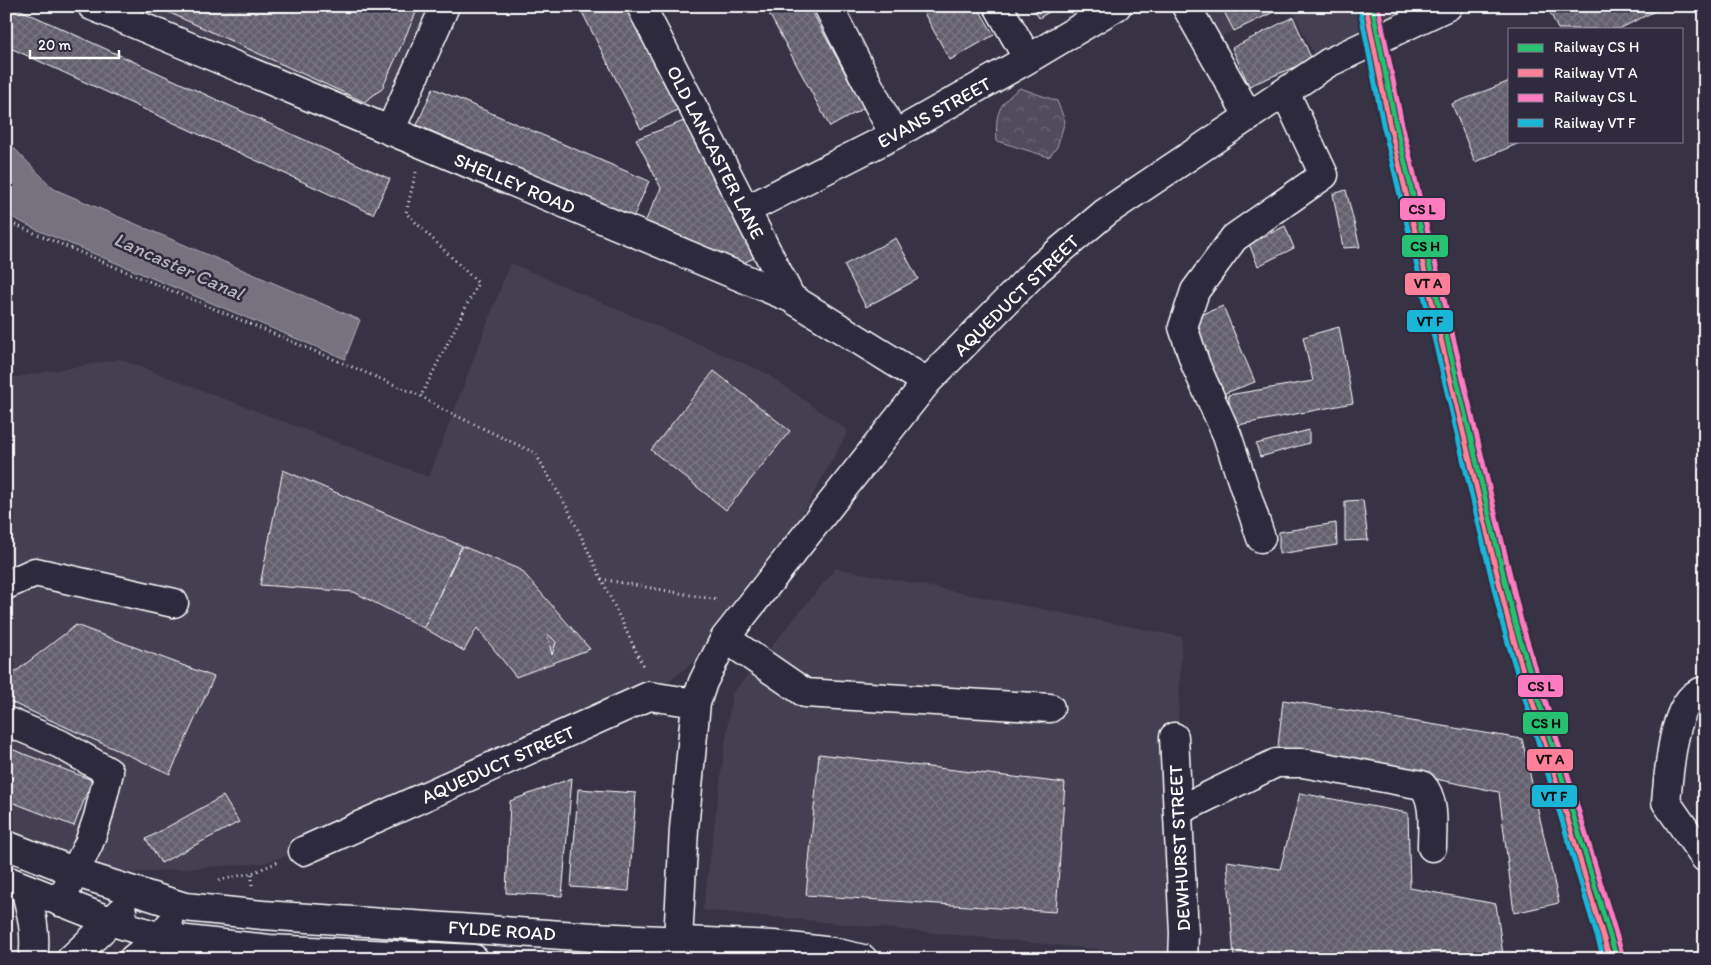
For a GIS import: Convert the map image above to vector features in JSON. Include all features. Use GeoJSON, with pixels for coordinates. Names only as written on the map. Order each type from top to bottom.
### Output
{"type":"FeatureCollection","features":[{"type":"Feature","properties":{"kind":"street","name":"SHELLEY ROAD"},"geometry":{"type":"LineString","coordinates":[[92,6],[791,298],[927,382]]}},
{"type":"Feature","properties":{"kind":"street"},"geometry":{"type":"LineString","coordinates":[[390,131],[445,6]]}},
{"type":"Feature","properties":{"kind":"street","name":"OLD LANCASTER LANE"},"geometry":{"type":"LineString","coordinates":[[641,6],[791,298]]}},
{"type":"Feature","properties":{"kind":"street"},"geometry":{"type":"LineString","coordinates":[[828,6],[894,135]]}},
{"type":"Feature","properties":{"kind":"street"},"geometry":{"type":"LineString","coordinates":[[998,6],[1028,59]]}},
{"type":"Feature","properties":{"kind":"street","name":"EVANS STREET"},"geometry":{"type":"LineString","coordinates":[[746,210],[894,135],[1117,6]]}},
{"type":"Feature","properties":{"kind":"street"},"geometry":{"type":"LineString","coordinates":[[1186,6],[1249,117]]}},
{"type":"Feature","properties":{"kind":"street","name":"AQUEDUCT STREET"},"geometry":{"type":"LineString","coordinates":[[678,949],[684,829],[696,703],[703,682],[725,638],[927,382],[1038,269],[1106,212],[1328,62],[1448,6]]}},
{"type":"Feature","properties":{"kind":"street"},"geometry":{"type":"LineString","coordinates":[[1261,538],[1227,435],[1196,366],[1183,327],[1195,291],[1234,238],[1324,175],[1286,92]]}},
{"type":"Feature","properties":{"kind":"street"},"geometry":{"type":"LineString","coordinates":[[6,585],[35,572],[174,603]]}},
{"type":"Feature","properties":{"kind":"street"},"geometry":{"type":"LineString","coordinates":[[725,638],[805,693],[1050,708]]}},
{"type":"Feature","properties":{"kind":"street"},"geometry":{"type":"LineString","coordinates":[[1705,691],[1697,692],[1686,704],[1679,717],[1666,802],[1705,858]]}},
{"type":"Feature","properties":{"kind":"street"},"geometry":{"type":"LineString","coordinates":[[648,696],[696,703]]}},
{"type":"Feature","properties":{"kind":"street","name":"AQUEDUCT STREET"},"geometry":{"type":"LineString","coordinates":[[303,851],[648,696]]}},
{"type":"Feature","properties":{"kind":"street"},"geometry":{"type":"LineString","coordinates":[[6,721],[60,744],[109,772],[98,817],[60,902]]}},
{"type":"Feature","properties":{"kind":"street","name":"DEWHURST STREET"},"geometry":{"type":"LineString","coordinates":[[1174,737],[1184,933],[1183,959]]}},
{"type":"Feature","properties":{"kind":"street"},"geometry":{"type":"LineString","coordinates":[[1178,811],[1276,763],[1303,763],[1422,785],[1427,790],[1429,798],[1432,818],[1432,847]]}},
{"type":"Feature","properties":{"kind":"street","name":"FYLDE ROAD"},"geometry":{"type":"LineString","coordinates":[[6,845],[75,871],[185,907],[264,915],[593,937],[678,949],[773,945],[833,952],[863,959]]}},
{"type":"Feature","properties":{"kind":"street"},"geometry":{"type":"LineString","coordinates":[[16,884],[34,931],[35,946],[33,959]]}},
{"type":"Feature","properties":{"kind":"street","name":"FYLDE ROAD"},"geometry":{"type":"LineString","coordinates":[[16,884],[110,921],[160,937],[249,948],[474,959]]}},
{"type":"Feature","properties":{"kind":"street"},"geometry":{"type":"LineString","coordinates":[[71,959],[142,893]]}},
{"type":"Feature","properties":{"kind":"street"},"geometry":{"type":"LineString","coordinates":[[133,959],[160,937],[185,907]]}},
{"type":"Feature","properties":{"kind":"path"},"geometry":{"type":"LineString","coordinates":[[422,144],[406,213],[478,283],[422,396]]}},
{"type":"Feature","properties":{"kind":"path"},"geometry":{"type":"LineString","coordinates":[[6,221],[422,396],[442,409],[535,453],[569,511],[600,579],[634,644],[645,669],[648,696]]}},
{"type":"Feature","properties":{"kind":"path"},"geometry":{"type":"LineString","coordinates":[[600,579],[725,602]]}},
{"type":"Feature","properties":{"kind":"shaded area"},"geometry":{"type":"Polygon","coordinates":[[[119,6],[450,6],[396,124],[119,6]]]}},
{"type":"Feature","properties":{"kind":"shaded area"},"geometry":{"type":"Polygon","coordinates":[[[1192,6],[1279,6],[1213,41],[1192,6]]]}},
{"type":"Feature","properties":{"kind":"shaded area"},"geometry":{"type":"Polygon","coordinates":[[[1291,6],[1410,6],[1316,59],[1291,6]]]}},
{"type":"Feature","properties":{"kind":"shaded area"},"geometry":{"type":"Polygon","coordinates":[[[510,263],[766,373],[848,431],[752,606],[725,638],[649,696],[303,851],[263,863],[86,876],[6,842],[6,379],[120,359],[429,477],[510,263]]]}},
{"type":"Feature","properties":{"kind":"shaded area"},"geometry":{"type":"Polygon","coordinates":[[[836,568],[1182,637],[1167,956],[703,910],[732,694],[836,568]]]}},
{"type":"Feature","properties":{"kind":"green space"},"geometry":{"type":"Polygon","coordinates":[[[1020,88],[1057,101],[1065,121],[1057,147],[1049,157],[997,141],[999,110],[1007,99],[1020,88]]]}},
{"type":"Feature","properties":{"kind":"water","name":"Lancaster Canal"},"geometry":{"type":"Polygon","coordinates":[[[6,140],[54,189],[360,320],[345,359],[35,229],[6,214],[6,140]]]}},
{"type":"Feature","properties":{"kind":"building"},"geometry":{"type":"Polygon","coordinates":[[[6,6],[12,6],[390,179],[373,214],[6,46],[6,6]]]}},
{"type":"Feature","properties":{"kind":"building"},"geometry":{"type":"Polygon","coordinates":[[[155,6],[419,6],[382,89],[364,102],[155,6]]]}},
{"type":"Feature","properties":{"kind":"building"},"geometry":{"type":"Polygon","coordinates":[[[579,6],[626,6],[679,109],[641,129],[579,6]]]}},
{"type":"Feature","properties":{"kind":"building"},"geometry":{"type":"Polygon","coordinates":[[[765,6],[809,6],[864,108],[830,127],[765,6]]]}},
{"type":"Feature","properties":{"kind":"building"},"geometry":{"type":"Polygon","coordinates":[[[920,6],[977,6],[994,35],[950,60],[920,6]]]}},
{"type":"Feature","properties":{"kind":"building"},"geometry":{"type":"Polygon","coordinates":[[[1032,6],[1059,6],[1039,18],[1032,6]]]}},
{"type":"Feature","properties":{"kind":"building"},"geometry":{"type":"Polygon","coordinates":[[[1221,6],[1281,6],[1282,8],[1234,31],[1221,6]]]}},
{"type":"Feature","properties":{"kind":"building"},"geometry":{"type":"Polygon","coordinates":[[[1547,6],[1665,6],[1621,28],[1558,28],[1547,6]]]}},
{"type":"Feature","properties":{"kind":"building"},"geometry":{"type":"Polygon","coordinates":[[[1293,17],[1312,60],[1249,86],[1232,48],[1293,17]]]}},
{"type":"Feature","properties":{"kind":"building"},"geometry":{"type":"Polygon","coordinates":[[[1508,82],[1508,142],[1522,142],[1475,162],[1452,104],[1508,82]]]}},
{"type":"Feature","properties":{"kind":"building"},"geometry":{"type":"Polygon","coordinates":[[[433,88],[649,181],[633,218],[417,125],[433,88]]]}},
{"type":"Feature","properties":{"kind":"building"},"geometry":{"type":"Polygon","coordinates":[[[684,121],[756,257],[741,264],[644,224],[661,188],[636,139],[684,121]]]}},
{"type":"Feature","properties":{"kind":"building"},"geometry":{"type":"Polygon","coordinates":[[[1346,190],[1360,247],[1343,248],[1333,194],[1346,190]]]}},
{"type":"Feature","properties":{"kind":"building"},"geometry":{"type":"Polygon","coordinates":[[[1285,226],[1294,248],[1258,266],[1249,244],[1285,226]]]}},
{"type":"Feature","properties":{"kind":"building"},"geometry":{"type":"Polygon","coordinates":[[[896,238],[918,279],[866,307],[844,265],[896,238]]]}},
{"type":"Feature","properties":{"kind":"building"},"geometry":{"type":"Polygon","coordinates":[[[1223,306],[1255,382],[1220,395],[1188,320],[1223,306]]]}},
{"type":"Feature","properties":{"kind":"building"},"geometry":{"type":"Polygon","coordinates":[[[1339,327],[1353,403],[1233,426],[1228,395],[1313,381],[1303,337],[1339,327]]]}},
{"type":"Feature","properties":{"kind":"building"},"geometry":{"type":"Polygon","coordinates":[[[714,371],[790,431],[726,510],[651,450],[714,371]]]}},
{"type":"Feature","properties":{"kind":"building"},"geometry":{"type":"Polygon","coordinates":[[[1309,430],[1309,443],[1260,457],[1256,444],[1309,430]]]}},
{"type":"Feature","properties":{"kind":"building"},"geometry":{"type":"Polygon","coordinates":[[[283,470],[462,546],[424,628],[354,592],[260,585],[283,470]]]}},
{"type":"Feature","properties":{"kind":"building"},"geometry":{"type":"Polygon","coordinates":[[[1363,500],[1368,540],[1345,541],[1345,501],[1363,500]]]}},
{"type":"Feature","properties":{"kind":"building"},"geometry":{"type":"Polygon","coordinates":[[[1336,523],[1337,545],[1279,554],[1279,532],[1336,523]]]}},
{"type":"Feature","properties":{"kind":"building"},"geometry":{"type":"Polygon","coordinates":[[[462,546],[521,570],[590,649],[516,677],[477,628],[464,651],[424,628],[462,546]]]}},
{"type":"Feature","properties":{"kind":"building"},"geometry":{"type":"Polygon","coordinates":[[[76,625],[214,677],[170,774],[6,700],[6,679],[76,625]]]}},
{"type":"Feature","properties":{"kind":"building"},"geometry":{"type":"Polygon","coordinates":[[[547,633],[556,642],[552,655],[547,633]]]}},
{"type":"Feature","properties":{"kind":"building"},"geometry":{"type":"Polygon","coordinates":[[[1283,700],[1522,739],[1559,903],[1514,913],[1499,792],[1278,747],[1283,700]]]}},
{"type":"Feature","properties":{"kind":"building"},"geometry":{"type":"Polygon","coordinates":[[[6,747],[92,780],[74,826],[6,800],[6,747]]]}},
{"type":"Feature","properties":{"kind":"building"},"geometry":{"type":"Polygon","coordinates":[[[819,754],[1065,783],[1056,912],[806,895],[819,754]]]}},
{"type":"Feature","properties":{"kind":"building"},"geometry":{"type":"Polygon","coordinates":[[[572,778],[562,896],[506,893],[510,801],[572,778]]]}},
{"type":"Feature","properties":{"kind":"building"},"geometry":{"type":"Polygon","coordinates":[[[578,789],[636,793],[629,891],[571,887],[578,789]]]}},
{"type":"Feature","properties":{"kind":"building"},"geometry":{"type":"Polygon","coordinates":[[[1300,793],[1408,813],[1410,888],[1496,904],[1503,955],[1566,959],[1234,959],[1227,861],[1280,869],[1300,793]]]}},
{"type":"Feature","properties":{"kind":"building"},"geometry":{"type":"Polygon","coordinates":[[[223,796],[239,822],[161,863],[146,839],[223,796]]]}},
{"type":"Feature","properties":{"kind":"transit line"},"geometry":{"type":"LineString","coordinates":[[1372,6],[1395,121],[1515,623],[1617,959]]}},
{"type":"Feature","properties":{"kind":"transit line"},"geometry":{"type":"LineString","coordinates":[[1378,6],[1401,120],[1521,621],[1623,957]]}},
{"type":"Feature","properties":{"kind":"transit line"},"geometry":{"type":"LineString","coordinates":[[1366,7],[1389,122],[1509,624],[1610,959]]}},
{"type":"Feature","properties":{"kind":"transit line"},"geometry":{"type":"LineString","coordinates":[[1360,8],[1383,124],[1503,626],[1604,959]]}}]}
